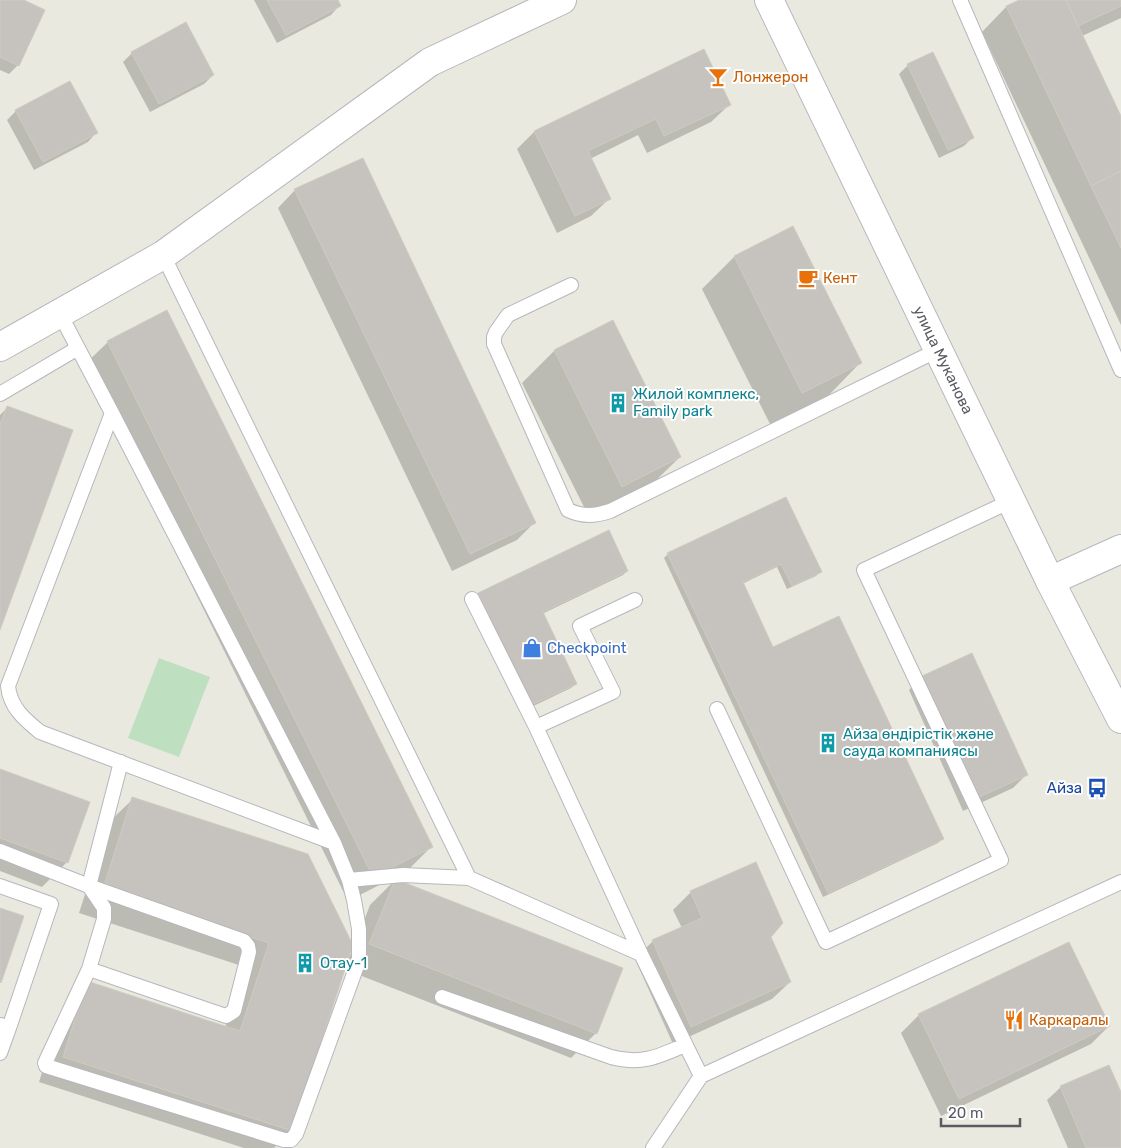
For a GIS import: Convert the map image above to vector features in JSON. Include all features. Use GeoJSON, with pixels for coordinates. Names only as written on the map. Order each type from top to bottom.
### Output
{"type":"FeatureCollection","features":[{"type":"Feature","properties":{"kind":"main road"},"geometry":{"type":"LineString","coordinates":[[0,348],[163,255],[430,62],[562,0]]}},
{"type":"Feature","properties":{"kind":"main road","name":"улица Муканова"},"geometry":{"type":"LineString","coordinates":[[776,2],[938,350],[1050,581],[1121,718]]}},
{"type":"Feature","properties":{"kind":"main road"},"geometry":{"type":"LineString","coordinates":[[1050,581],[1121,549]]}},
{"type":"Feature","properties":{"kind":"lane"},"geometry":{"type":"LineString","coordinates":[[960,0],[1121,370]]}},
{"type":"Feature","properties":{"kind":"lane"},"geometry":{"type":"LineString","coordinates":[[163,255],[469,878]]}},
{"type":"Feature","properties":{"kind":"lane"},"geometry":{"type":"LineString","coordinates":[[570,285],[508,315],[499,326],[494,337],[494,344],[568,510],[577,514],[595,516],[610,511],[938,350]]}},
{"type":"Feature","properties":{"kind":"lane"},"geometry":{"type":"LineString","coordinates":[[60,314],[334,843],[348,880],[359,929],[359,960],[296,1134],[291,1140],[284,1140],[46,1066],[45,1063],[89,969],[104,919],[104,908],[89,886],[121,762]]}},
{"type":"Feature","properties":{"kind":"lane"},"geometry":{"type":"LineString","coordinates":[[0,394],[78,348]]}},
{"type":"Feature","properties":{"kind":"lane"},"geometry":{"type":"LineString","coordinates":[[112,413],[8,686],[12,702],[23,718],[40,732],[334,843]]}},
{"type":"Feature","properties":{"kind":"lane"},"geometry":{"type":"LineString","coordinates":[[717,709],[826,942],[1001,860],[864,570],[1011,501]]}},
{"type":"Feature","properties":{"kind":"lane"},"geometry":{"type":"LineString","coordinates":[[472,599],[536,727],[641,954],[702,1076]]}},
{"type":"Feature","properties":{"kind":"lane"},"geometry":{"type":"LineString","coordinates":[[536,727],[613,692],[580,626],[635,600]]}},
{"type":"Feature","properties":{"kind":"lane"},"geometry":{"type":"LineString","coordinates":[[0,850],[89,886],[244,941],[250,952],[234,1011],[226,1016],[89,969]]}},
{"type":"Feature","properties":{"kind":"lane"},"geometry":{"type":"LineString","coordinates":[[348,880],[403,875],[469,878],[641,954]]}},
{"type":"Feature","properties":{"kind":"lane"},"geometry":{"type":"LineString","coordinates":[[654,1148],[702,1076],[1121,882]]}},
{"type":"Feature","properties":{"kind":"lane"},"geometry":{"type":"LineString","coordinates":[[0,886],[51,904],[4,1026],[0,1053]]}},
{"type":"Feature","properties":{"kind":"lane"},"geometry":{"type":"LineString","coordinates":[[442,997],[611,1058],[626,1061],[642,1061],[685,1045]]}},
{"type":"Feature","properties":{"kind":"green space"},"geometry":{"type":"Polygon","coordinates":[[[159,658],[210,677],[179,757],[128,738],[159,658]]]}},
{"type":"Feature","properties":{"kind":"building"},"geometry":{"type":"Polygon","coordinates":[[[0,0],[24,0],[45,10],[19,66],[0,57],[0,0]]]}},
{"type":"Feature","properties":{"kind":"building"},"geometry":{"type":"Polygon","coordinates":[[[267,0],[338,0],[341,6],[286,35],[267,0]]]}},
{"type":"Feature","properties":{"kind":"building"},"geometry":{"type":"Polygon","coordinates":[[[1019,0],[1066,0],[1121,116],[1121,171],[1091,186],[1006,6],[1019,0]]]}},
{"type":"Feature","properties":{"kind":"building"},"geometry":{"type":"Polygon","coordinates":[[[1066,0],[1121,0],[1121,6],[1078,26],[1066,0]]]}},
{"type":"Feature","properties":{"kind":"building"},"geometry":{"type":"Polygon","coordinates":[[[186,22],[214,75],[159,104],[131,52],[186,22]]]}},
{"type":"Feature","properties":{"kind":"building"},"geometry":{"type":"Polygon","coordinates":[[[704,49],[731,105],[664,136],[656,119],[588,151],[611,199],[575,216],[534,131],[704,49]]]}},
{"type":"Feature","properties":{"kind":"building"},"geometry":{"type":"Polygon","coordinates":[[[933,52],[974,138],[948,150],[907,64],[933,52]]]}},
{"type":"Feature","properties":{"kind":"building"},"geometry":{"type":"Polygon","coordinates":[[[70,81],[98,133],[43,162],[15,110],[70,81]]]}},
{"type":"Feature","properties":{"kind":"building"},"geometry":{"type":"Polygon","coordinates":[[[363,158],[536,523],[470,554],[294,189],[363,158]]]}},
{"type":"Feature","properties":{"kind":"building"},"geometry":{"type":"Polygon","coordinates":[[[1121,171],[1121,248],[1091,186],[1121,171]]]}},
{"type":"Feature","properties":{"kind":"building","name":"Жилой комплекс, Family park"},"geometry":{"type":"Polygon","coordinates":[[[793,226],[862,363],[802,393],[734,256],[793,226]]]}},
{"type":"Feature","properties":{"kind":"building"},"geometry":{"type":"Polygon","coordinates":[[[167,310],[433,847],[373,877],[107,341],[167,310]]]}},
{"type":"Feature","properties":{"kind":"building","name":"Жилой комплекс, Family park"},"geometry":{"type":"Polygon","coordinates":[[[613,320],[681,457],[622,487],[554,350],[613,320]]]}},
{"type":"Feature","properties":{"kind":"building"},"geometry":{"type":"Polygon","coordinates":[[[7,406],[73,430],[0,630],[0,425],[7,406]]]}},
{"type":"Feature","properties":{"kind":"building","name":"Айза өндірістік және сауда компаниясы"},"geometry":{"type":"Polygon","coordinates":[[[786,497],[822,572],[792,586],[781,564],[743,582],[773,647],[839,616],[944,839],[828,893],[667,553],[786,497]]]}},
{"type":"Feature","properties":{"kind":"building","name":"Checkpoint"},"geometry":{"type":"Polygon","coordinates":[[[609,530],[628,571],[543,612],[577,684],[531,705],[478,593],[609,530]]]}},
{"type":"Feature","properties":{"kind":"building"},"geometry":{"type":"Polygon","coordinates":[[[972,653],[1028,775],[977,798],[922,676],[972,653]]]}},
{"type":"Feature","properties":{"kind":"building"},"geometry":{"type":"Polygon","coordinates":[[[0,769],[90,802],[68,863],[0,838],[0,769]]]}},
{"type":"Feature","properties":{"kind":"building","name":"Отау-1"},"geometry":{"type":"Polygon","coordinates":[[[132,797],[308,854],[353,945],[292,1131],[63,1057],[87,981],[240,1031],[269,943],[103,889],[132,797]]]}},
{"type":"Feature","properties":{"kind":"building"},"geometry":{"type":"Polygon","coordinates":[[[756,862],[783,923],[771,937],[791,982],[691,1027],[652,940],[702,918],[690,891],[756,862]]]}},
{"type":"Feature","properties":{"kind":"building","name":"Отау-1"},"geometry":{"type":"Polygon","coordinates":[[[395,879],[623,968],[597,1034],[369,944],[395,879]]]}},
{"type":"Feature","properties":{"kind":"building"},"geometry":{"type":"Polygon","coordinates":[[[0,908],[24,916],[1,983],[0,982],[0,908]]]}},
{"type":"Feature","properties":{"kind":"building","name":"Каркаралы"},"geometry":{"type":"Polygon","coordinates":[[[1069,942],[1110,1026],[959,1099],[918,1014],[1069,942]]]}},
{"type":"Feature","properties":{"kind":"building"},"geometry":{"type":"Polygon","coordinates":[[[1109,1065],[1121,1092],[1121,1148],[1086,1148],[1060,1086],[1109,1065]]]}},
{"type":"Feature","properties":{"kind":"place","name":"Лонжерон"},"geometry":{"type":"Point","coordinates":[718,77]}},
{"type":"Feature","properties":{"kind":"place","name":"Кент"},"geometry":{"type":"Point","coordinates":[808,278]}},
{"type":"Feature","properties":{"kind":"place","name":"Жилой комплекс, Family park"},"geometry":{"type":"Point","coordinates":[618,403]}},
{"type":"Feature","properties":{"kind":"place","name":"Checkpoint"},"geometry":{"type":"Point","coordinates":[532,648]}},
{"type":"Feature","properties":{"kind":"place","name":"Айза өндірістік және сауда компаниясы"},"geometry":{"type":"Point","coordinates":[828,743]}},
{"type":"Feature","properties":{"kind":"place","name":"Айза"},"geometry":{"type":"Point","coordinates":[1097,788]}},
{"type":"Feature","properties":{"kind":"place","name":"Отау-1"},"geometry":{"type":"Point","coordinates":[305,963]}},
{"type":"Feature","properties":{"kind":"place","name":"Каркаралы"},"geometry":{"type":"Point","coordinates":[1014,1020]}}]}
